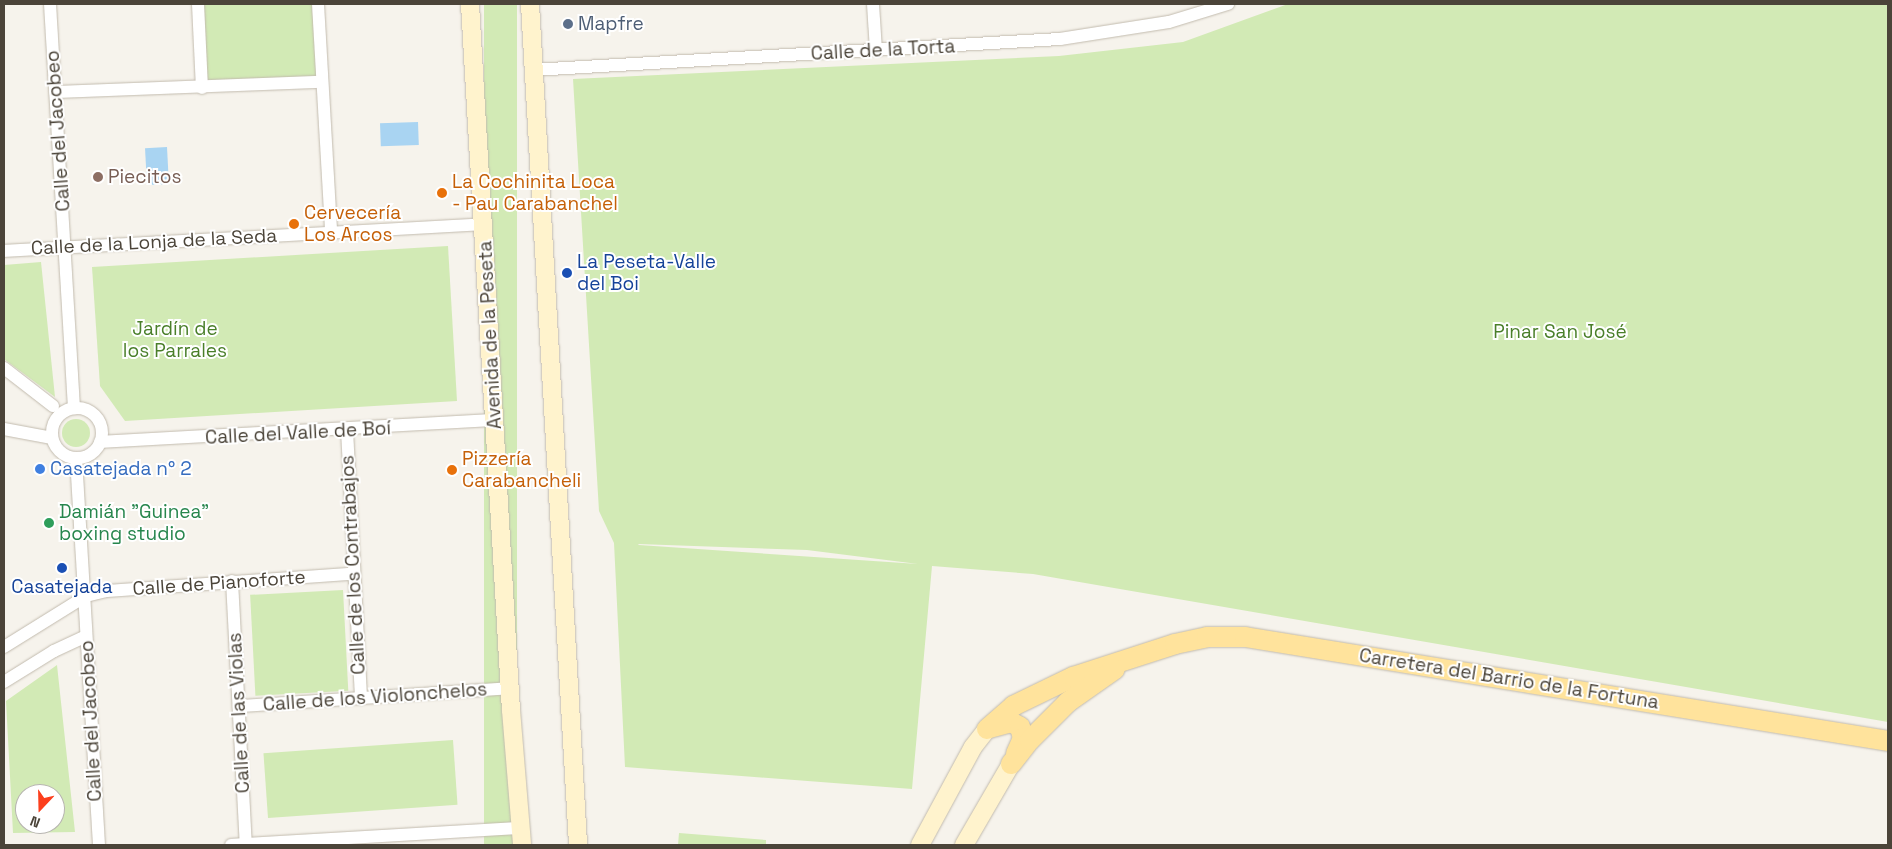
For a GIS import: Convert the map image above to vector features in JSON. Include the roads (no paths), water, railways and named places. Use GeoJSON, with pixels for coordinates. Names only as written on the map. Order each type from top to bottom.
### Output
{"type":"FeatureCollection","features":[{"type":"Feature","properties":{"kind":"main road","name":"Carretera del Barrio de la Fortuna"},"geometry":{"type":"LineString","coordinates":[[987,729],[1014,706],[1073,677],[1131,657],[1207,637],[1246,636],[1888,741]]}},
{"type":"Feature","properties":{"kind":"main road","name":"Carretera del Barrio de la Fortuna"},"geometry":{"type":"LineString","coordinates":[[1011,764],[1030,740],[1068,702],[1131,657]]}},
{"type":"Feature","properties":{"kind":"main road","name":"Carretera del Barrio de la Fortuna"},"geometry":{"type":"LineString","coordinates":[[987,729],[1011,722],[1020,727],[1023,738],[1011,764]]}},
{"type":"Feature","properties":{"kind":"street","name":"Calle del Jacobeo"},"geometry":{"type":"LineString","coordinates":[[50,4],[74,408]]}},
{"type":"Feature","properties":{"kind":"street"},"geometry":{"type":"LineString","coordinates":[[198,4],[202,88]]}},
{"type":"Feature","properties":{"kind":"street"},"geometry":{"type":"LineString","coordinates":[[318,4],[331,231]]}},
{"type":"Feature","properties":{"kind":"street","name":"Avenida de la Peseta"},"geometry":{"type":"LineString","coordinates":[[470,4],[510,688],[522,837]]}},
{"type":"Feature","properties":{"kind":"street"},"geometry":{"type":"LineString","coordinates":[[530,4],[578,845]]}},
{"type":"Feature","properties":{"kind":"street"},"geometry":{"type":"LineString","coordinates":[[873,4],[876,50]]}},
{"type":"Feature","properties":{"kind":"street","name":"Calle de la Torta"},"geometry":{"type":"LineString","coordinates":[[533,70],[1060,39],[1169,22],[1228,4]]}},
{"type":"Feature","properties":{"kind":"street"},"geometry":{"type":"LineString","coordinates":[[56,92],[322,82]]}},
{"type":"Feature","properties":{"kind":"street","name":"Calle de la Lonja de la Seda"},"geometry":{"type":"LineString","coordinates":[[4,251],[331,231],[483,224]]}},
{"type":"Feature","properties":{"kind":"street"},"geometry":{"type":"LineString","coordinates":[[4,368],[53,406]]}},
{"type":"Feature","properties":{"kind":"street"},"geometry":{"type":"LineString","coordinates":[[74,408],[90,412],[101,425],[100,442],[91,454],[76,458],[63,455],[52,438],[55,421],[62,412],[74,408]]}},
{"type":"Feature","properties":{"kind":"street","name":"Calle del Valle de Boí"},"geometry":{"type":"LineString","coordinates":[[100,442],[347,430],[495,420]]}},
{"type":"Feature","properties":{"kind":"street"},"geometry":{"type":"LineString","coordinates":[[4,429],[52,438]]}},
{"type":"Feature","properties":{"kind":"street","name":"Calle de los Contrabajos"},"geometry":{"type":"LineString","coordinates":[[347,430],[352,574],[361,699]]}},
{"type":"Feature","properties":{"kind":"street","name":"Calle del Jacobeo"},"geometry":{"type":"LineString","coordinates":[[76,458],[86,596],[86,636],[99,845]]}},
{"type":"Feature","properties":{"kind":"street","name":"Calle de Pianoforte"},"geometry":{"type":"LineString","coordinates":[[4,647],[86,596],[106,591],[352,574]]}},
{"type":"Feature","properties":{"kind":"street","name":"Calle de las Violas"},"geometry":{"type":"LineString","coordinates":[[232,581],[246,845]]}},
{"type":"Feature","properties":{"kind":"street"},"geometry":{"type":"LineString","coordinates":[[4,682],[54,651],[86,636]]}},
{"type":"Feature","properties":{"kind":"street","name":"Calle de los Violonchelos"},"geometry":{"type":"LineString","coordinates":[[240,706],[510,688]]}},
{"type":"Feature","properties":{"kind":"street","name":"Carretera del Barrio de la Fortuna"},"geometry":{"type":"LineString","coordinates":[[920,845],[973,747],[987,729]]}},
{"type":"Feature","properties":{"kind":"street","name":"Carretera del Barrio de la Fortuna"},"geometry":{"type":"LineString","coordinates":[[964,845],[1011,764]]}},
{"type":"Feature","properties":{"kind":"street"},"geometry":{"type":"LineString","coordinates":[[231,845],[522,837]]}},
{"type":"Feature","properties":{"kind":"water"},"geometry":{"type":"Polygon","coordinates":[[[418,122],[419,145],[381,146],[380,123],[418,122]]]}},
{"type":"Feature","properties":{"kind":"water"},"geometry":{"type":"Polygon","coordinates":[[[167,147],[169,184],[147,185],[145,148],[167,147]]]}},
{"type":"Feature","properties":{"kind":"place","name":"Mapfre"},"geometry":{"type":"Point","coordinates":[568,24]}},
{"type":"Feature","properties":{"kind":"place","name":"Piecitos"},"geometry":{"type":"Point","coordinates":[98,177]}},
{"type":"Feature","properties":{"kind":"place","name":"La Cochinita Loca - Pau Carabanchel"},"geometry":{"type":"Point","coordinates":[442,193]}},
{"type":"Feature","properties":{"kind":"place","name":"Cervecería Los Arcos"},"geometry":{"type":"Point","coordinates":[294,224]}},
{"type":"Feature","properties":{"kind":"place","name":"La Peseta-Valle del Boi"},"geometry":{"type":"Point","coordinates":[567,273]}},
{"type":"Feature","properties":{"kind":"place","name":"Casatejada n° 2"},"geometry":{"type":"Point","coordinates":[40,469]}},
{"type":"Feature","properties":{"kind":"place","name":"Pizzería Carabancheli"},"geometry":{"type":"Point","coordinates":[452,470]}},
{"type":"Feature","properties":{"kind":"place","name":"Damián \"Guinea\" boxing studio"},"geometry":{"type":"Point","coordinates":[49,523]}},
{"type":"Feature","properties":{"kind":"place","name":"Casatejada"},"geometry":{"type":"Point","coordinates":[62,568]}},
{"type":"Feature","properties":{"kind":"park label","name":"Pinar San José"},"geometry":{"type":"Point","coordinates":[1560,332]}},
{"type":"Feature","properties":{"kind":"park label","name":"Jardín de los Parrales"},"geometry":{"type":"Point","coordinates":[175,340]}}]}
